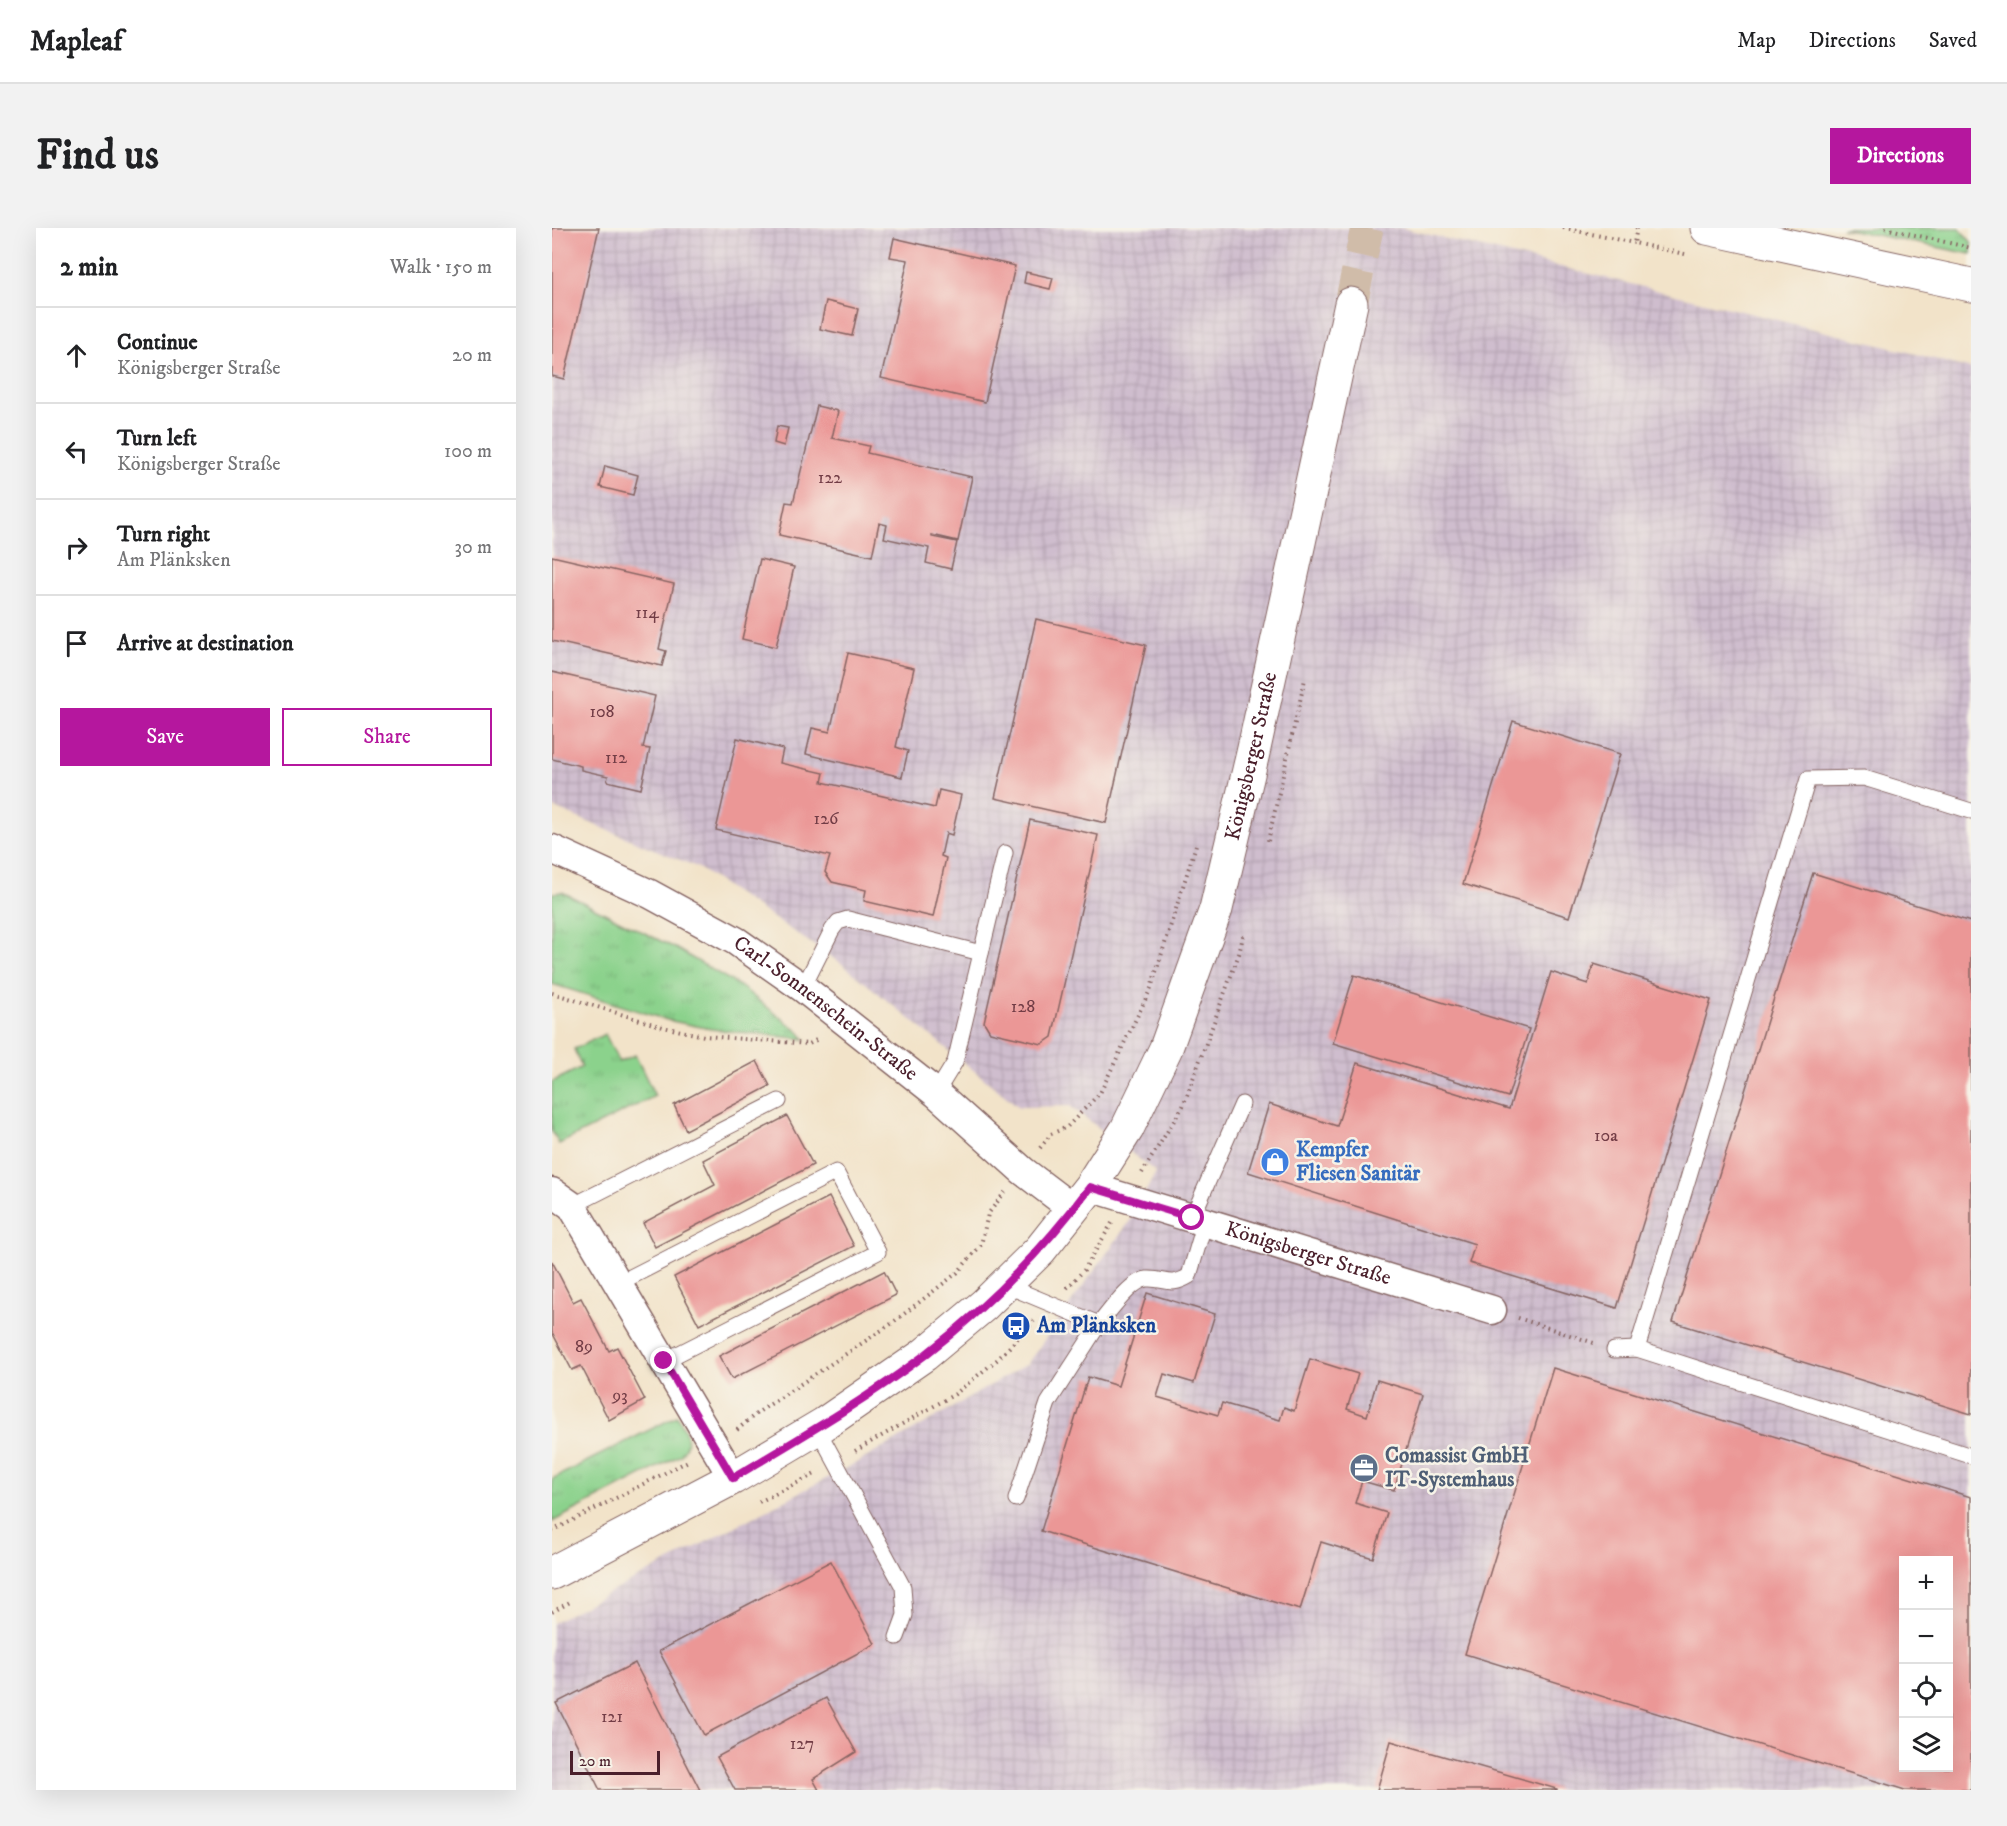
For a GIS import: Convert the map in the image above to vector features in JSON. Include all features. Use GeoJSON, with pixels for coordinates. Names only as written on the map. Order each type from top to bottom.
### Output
{"type":"FeatureCollection","features":[{"type":"Feature","properties":{"kind":"street"},"geometry":{"type":"LineString","coordinates":[[1715,229],[1971,285]]}},
{"type":"Feature","properties":{"kind":"street","name":"Königsberger Straße"},"geometry":{"type":"LineString","coordinates":[[552,1573],[733,1478],[817,1428],[924,1355],[984,1305],[1040,1250],[1082,1198],[1127,1129],[1166,1048],[1216,909],[1253,753],[1351,304]]}},
{"type":"Feature","properties":{"kind":"street","name":"Carl-Sonnenschein-Straße"},"geometry":{"type":"LineString","coordinates":[[552,849],[669,904],[736,941],[803,988],[936,1093],[1023,1171],[1082,1198]]}},
{"type":"Feature","properties":{"kind":"street","name":"Königsberger Straße"},"geometry":{"type":"LineString","coordinates":[[1082,1198],[1127,1198],[1492,1310]]}},
{"type":"Feature","properties":{"kind":"street"},"geometry":{"type":"LineString","coordinates":[[562,1199],[617,1284],[733,1478]]}},
{"type":"Feature","properties":{"kind":"lane"},"geometry":{"type":"LineString","coordinates":[[1637,1349],[1808,779],[1864,778],[1971,811]]}},
{"type":"Feature","properties":{"kind":"lane"},"geometry":{"type":"LineString","coordinates":[[936,1093],[955,1062],[1005,853]]}},
{"type":"Feature","properties":{"kind":"lane"},"geometry":{"type":"LineString","coordinates":[[803,988],[832,930],[838,922],[848,919],[981,952]]}},
{"type":"Feature","properties":{"kind":"lane"},"geometry":{"type":"LineString","coordinates":[[562,1199],[779,1101]]}},
{"type":"Feature","properties":{"kind":"lane"},"geometry":{"type":"LineString","coordinates":[[1016,1499],[1048,1403],[1099,1324],[1133,1285],[1146,1279],[1178,1283],[1189,1276],[1199,1220],[1242,1104]]}},
{"type":"Feature","properties":{"kind":"lane"},"geometry":{"type":"LineString","coordinates":[[617,1284],[836,1172],[878,1252],[664,1361]]}},
{"type":"Feature","properties":{"kind":"lane"},"geometry":{"type":"LineString","coordinates":[[1005,1285],[1099,1324]]}},
{"type":"Feature","properties":{"kind":"lane"},"geometry":{"type":"LineString","coordinates":[[1614,1350],[1637,1349],[1971,1456]]}},
{"type":"Feature","properties":{"kind":"lane"},"geometry":{"type":"LineString","coordinates":[[817,1428],[903,1587],[905,1615],[897,1637]]}},
{"type":"Feature","properties":{"kind":"path"},"geometry":{"type":"LineString","coordinates":[[1563,228],[1634,243]]}},
{"type":"Feature","properties":{"kind":"path"},"geometry":{"type":"LineString","coordinates":[[1885,228],[1971,248]]}},
{"type":"Feature","properties":{"kind":"path"},"geometry":{"type":"LineString","coordinates":[[1267,842],[1306,672]]}},
{"type":"Feature","properties":{"kind":"path"},"geometry":{"type":"LineString","coordinates":[[552,1531],[714,1446],[757,1413],[891,1324],[957,1273],[981,1245],[988,1214],[1051,1134],[1067,1127],[1100,1093],[1151,988],[1199,834]]}},
{"type":"Feature","properties":{"kind":"path"},"geometry":{"type":"LineString","coordinates":[[755,1505],[835,1463],[955,1394],[998,1359],[1084,1270],[1183,1106],[1239,954],[1244,931]]}},
{"type":"Feature","properties":{"kind":"path"},"geometry":{"type":"LineString","coordinates":[[552,993],[644,1022],[704,1036],[809,1044],[848,1024]]}},
{"type":"Feature","properties":{"kind":"path"},"geometry":{"type":"LineString","coordinates":[[1492,1310],[1614,1350]]}},
{"type":"Feature","properties":{"kind":"path"},"geometry":{"type":"LineString","coordinates":[[552,1612],[572,1601]]}},
{"type":"Feature","properties":{"kind":"shaded area"},"geometry":{"type":"Polygon","coordinates":[[[552,228],[1402,228],[1971,369],[1971,1790],[552,1790],[552,1623],[869,1456],[1027,1364],[1132,1218],[1156,1172],[1070,1106],[1019,1107],[842,964],[697,867],[552,807],[552,228]]]}},
{"type":"Feature","properties":{"kind":"green space"},"geometry":{"type":"Polygon","coordinates":[[[1842,228],[1960,228],[1971,242],[1971,254],[1842,228]]]}},
{"type":"Feature","properties":{"kind":"green space"},"geometry":{"type":"Polygon","coordinates":[[[562,892],[675,948],[740,986],[805,1039],[711,1029],[667,1020],[552,984],[552,893],[562,892]]]}},
{"type":"Feature","properties":{"kind":"green space"},"geometry":{"type":"Polygon","coordinates":[[[605,1034],[619,1062],[635,1055],[655,1096],[559,1144],[552,1131],[552,1082],[582,1067],[574,1049],[605,1034]]]}},
{"type":"Feature","properties":{"kind":"green space"},"geometry":{"type":"Polygon","coordinates":[[[677,1416],[687,1440],[681,1455],[552,1522],[552,1479],[677,1416]]]}},
{"type":"Feature","properties":{"kind":"building"},"geometry":{"type":"Polygon","coordinates":[[[552,228],[599,228],[564,379],[552,376],[552,228]]]}},
{"type":"Feature","properties":{"kind":"building"},"geometry":{"type":"Polygon","coordinates":[[[894,238],[1015,266],[985,402],[881,378],[908,260],[890,257],[894,238]]]}},
{"type":"Feature","properties":{"kind":"building"},"geometry":{"type":"Polygon","coordinates":[[[1026,272],[1053,278],[1050,289],[1024,283],[1026,272]]]}},
{"type":"Feature","properties":{"kind":"building"},"geometry":{"type":"Polygon","coordinates":[[[826,301],[858,309],[852,336],[820,329],[826,301]]]}},
{"type":"Feature","properties":{"kind":"building"},"geometry":{"type":"Polygon","coordinates":[[[817,406],[838,411],[832,438],[869,446],[867,453],[972,477],[958,541],[932,535],[932,537],[957,542],[951,569],[926,563],[929,548],[884,538],[887,525],[879,523],[872,556],[779,535],[786,502],[793,503],[817,406]]]}},
{"type":"Feature","properties":{"kind":"building"},"geometry":{"type":"Polygon","coordinates":[[[777,426],[788,428],[784,446],[774,443],[777,426]]]}},
{"type":"Feature","properties":{"kind":"building"},"geometry":{"type":"Polygon","coordinates":[[[605,466],[638,475],[633,495],[600,487],[605,466]]]}},
{"type":"Feature","properties":{"kind":"building"},"geometry":{"type":"Polygon","coordinates":[[[552,556],[674,584],[659,649],[666,651],[662,666],[552,641],[552,556]]]}},
{"type":"Feature","properties":{"kind":"building"},"geometry":{"type":"Polygon","coordinates":[[[760,559],[794,567],[776,647],[742,639],[760,559]]]}},
{"type":"Feature","properties":{"kind":"building"},"geometry":{"type":"Polygon","coordinates":[[[1036,619],[1146,645],[1106,823],[995,798],[1036,619]]]}},
{"type":"Feature","properties":{"kind":"building"},"geometry":{"type":"Polygon","coordinates":[[[848,653],[914,668],[896,747],[908,751],[902,777],[806,754],[812,728],[830,732],[848,653]]]}},
{"type":"Feature","properties":{"kind":"building"},"geometry":{"type":"Polygon","coordinates":[[[552,672],[655,696],[643,748],[650,749],[641,789],[607,781],[608,776],[581,770],[581,766],[552,759],[552,672]]]}},
{"type":"Feature","properties":{"kind":"building"},"geometry":{"type":"Polygon","coordinates":[[[1513,721],[1620,754],[1569,917],[1463,884],[1513,721]]]}},
{"type":"Feature","properties":{"kind":"building"},"geometry":{"type":"Polygon","coordinates":[[[737,738],[783,749],[780,763],[824,773],[822,782],[935,808],[939,790],[961,795],[952,835],[946,833],[941,856],[946,858],[933,917],[864,901],[866,890],[832,882],[825,872],[830,856],[716,830],[737,738]]]}},
{"type":"Feature","properties":{"kind":"building"},"geometry":{"type":"Polygon","coordinates":[[[1030,820],[1098,835],[1052,1037],[1042,1044],[990,1032],[984,1022],[1030,820]]]}},
{"type":"Feature","properties":{"kind":"building"},"geometry":{"type":"Polygon","coordinates":[[[1813,873],[1971,922],[1971,1414],[1673,1322],[1813,873]]]}},
{"type":"Feature","properties":{"kind":"building"},"geometry":{"type":"Polygon","coordinates":[[[1594,964],[1711,1000],[1617,1308],[1469,1263],[1475,1244],[1248,1172],[1269,1104],[1337,1126],[1357,1063],[1509,1109],[1551,972],[1588,984],[1594,964]]]}},
{"type":"Feature","properties":{"kind":"building"},"geometry":{"type":"Polygon","coordinates":[[[1354,975],[1529,1029],[1508,1097],[1333,1043],[1354,975]]]}},
{"type":"Feature","properties":{"kind":"building"},"geometry":{"type":"Polygon","coordinates":[[[757,1061],[770,1086],[686,1130],[674,1105],[757,1061]]]}},
{"type":"Feature","properties":{"kind":"building"},"geometry":{"type":"Polygon","coordinates":[[[787,1116],[813,1165],[655,1247],[643,1223],[715,1185],[703,1160],[787,1116]]]}},
{"type":"Feature","properties":{"kind":"building"},"geometry":{"type":"Polygon","coordinates":[[[829,1197],[854,1246],[699,1325],[674,1277],[829,1197]]]}},
{"type":"Feature","properties":{"kind":"building"},"geometry":{"type":"Polygon","coordinates":[[[552,1261],[573,1302],[581,1298],[609,1351],[617,1347],[645,1400],[609,1420],[581,1366],[572,1370],[552,1332],[552,1261]]]}},
{"type":"Feature","properties":{"kind":"building"},"geometry":{"type":"Polygon","coordinates":[[[884,1271],[896,1295],[732,1379],[719,1356],[884,1271]]]}},
{"type":"Feature","properties":{"kind":"building"},"geometry":{"type":"Polygon","coordinates":[[[1147,1293],[1215,1314],[1194,1383],[1164,1374],[1157,1397],[1218,1415],[1222,1403],[1280,1420],[1284,1407],[1294,1411],[1310,1359],[1358,1374],[1347,1409],[1367,1416],[1377,1380],[1423,1394],[1394,1490],[1362,1481],[1355,1503],[1387,1513],[1373,1558],[1321,1542],[1300,1610],[1041,1531],[1088,1377],[1118,1386],[1147,1293]]]}},
{"type":"Feature","properties":{"kind":"building"},"geometry":{"type":"Polygon","coordinates":[[[1553,1368],[1971,1497],[1971,1790],[1905,1790],[1465,1654],[1553,1368]]]}},
{"type":"Feature","properties":{"kind":"building"},"geometry":{"type":"Polygon","coordinates":[[[831,1561],[875,1644],[704,1735],[659,1651],[831,1561]]]}},
{"type":"Feature","properties":{"kind":"building"},"geometry":{"type":"Polygon","coordinates":[[[635,1663],[700,1790],[600,1790],[556,1703],[635,1663]]]}},
{"type":"Feature","properties":{"kind":"building"},"geometry":{"type":"Polygon","coordinates":[[[826,1698],[856,1752],[813,1779],[819,1790],[735,1790],[717,1757],[826,1698]]]}},
{"type":"Feature","properties":{"kind":"building"},"geometry":{"type":"Polygon","coordinates":[[[1391,1741],[1557,1789],[1557,1790],[1377,1790],[1391,1741]]]}},
{"type":"Feature","properties":{"kind":"tunnel"},"geometry":{"type":"LineString","coordinates":[[1351,304],[1367,228]]}},
{"type":"Feature","properties":{"kind":"place","name":"Kempfer Fliesen Sanitär"},"geometry":{"type":"Point","coordinates":[1275,1162]}},
{"type":"Feature","properties":{"kind":"place","name":"Am Plänksken"},"geometry":{"type":"Point","coordinates":[1016,1326]}},
{"type":"Feature","properties":{"kind":"place","name":"Comassist GmbH IT-Systemhaus"},"geometry":{"type":"Point","coordinates":[1364,1468]}},
{"type":"Feature","properties":{"kind":"route"},"geometry":{"type":"LineString","coordinates":[[664,1361],[733,1478],[824,1424],[924,1355],[984,1305],[1040,1250],[1090,1187],[1192,1218]]}}]}
